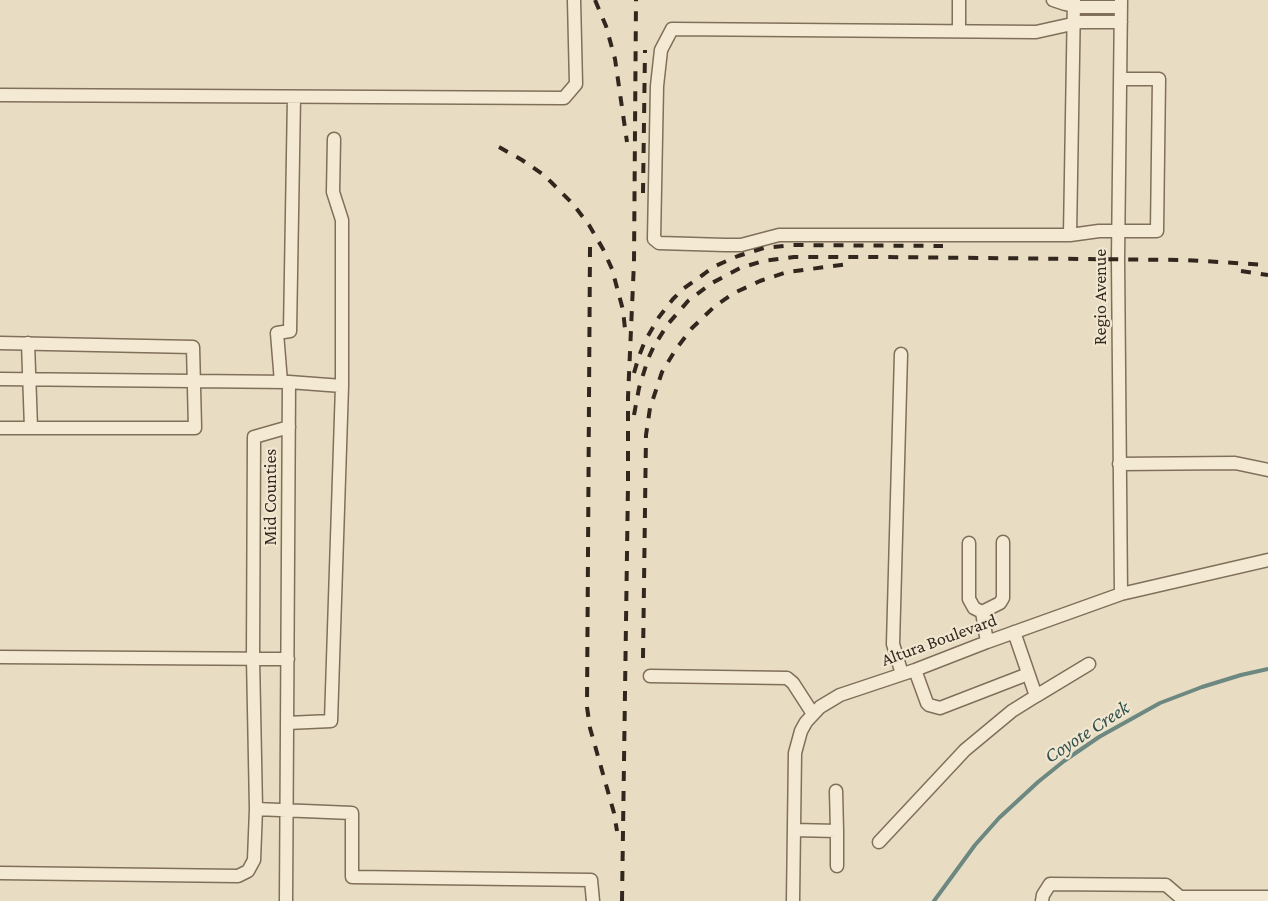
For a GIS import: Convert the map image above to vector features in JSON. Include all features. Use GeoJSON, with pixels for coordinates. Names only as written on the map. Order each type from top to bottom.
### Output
{"type":"FeatureCollection","features":[{"type":"Feature","properties":{"kind":"street"},"geometry":{"type":"LineString","coordinates":[[0,95],[564,98],[576,84],[574,0]]}},
{"type":"Feature","properties":{"kind":"street"},"geometry":{"type":"LineString","coordinates":[[958,0],[959,32]]}},
{"type":"Feature","properties":{"kind":"street"},"geometry":{"type":"LineString","coordinates":[[1053,0],[1089,7],[1121,3]]}},
{"type":"Feature","properties":{"kind":"street"},"geometry":{"type":"LineString","coordinates":[[1070,235],[1074,3]]}},
{"type":"Feature","properties":{"kind":"street","name":"Regio Avenue"},"geometry":{"type":"LineString","coordinates":[[1121,3],[1118,231],[1121,594]]}},
{"type":"Feature","properties":{"kind":"street"},"geometry":{"type":"LineString","coordinates":[[1121,22],[1090,21],[1036,32],[672,29],[661,50],[657,86],[654,239],[659,243],[741,245],[779,235],[1070,235],[1099,231],[1157,231],[1159,79],[1121,79]]}},
{"type":"Feature","properties":{"kind":"street","name":"Mid Counties"},"geometry":{"type":"LineString","coordinates":[[286,901],[289,427],[277,333],[290,331],[294,97]]}},
{"type":"Feature","properties":{"kind":"street"},"geometry":{"type":"LineString","coordinates":[[287,723],[331,721],[342,386],[342,220],[333,192],[334,139]]}},
{"type":"Feature","properties":{"kind":"street"},"geometry":{"type":"LineString","coordinates":[[0,343],[194,347],[195,381],[195,428],[0,428]]}},
{"type":"Feature","properties":{"kind":"street"},"geometry":{"type":"LineString","coordinates":[[28,344],[31,428]]}},
{"type":"Feature","properties":{"kind":"street"},"geometry":{"type":"LineString","coordinates":[[901,354],[893,644],[927,703],[940,708],[1028,674]]}},
{"type":"Feature","properties":{"kind":"street"},"geometry":{"type":"LineString","coordinates":[[0,379],[285,382],[342,386]]}},
{"type":"Feature","properties":{"kind":"street"},"geometry":{"type":"LineString","coordinates":[[0,873],[238,876],[248,871],[254,860],[256,809],[253,658],[254,437],[289,427]]}},
{"type":"Feature","properties":{"kind":"street"},"geometry":{"type":"LineString","coordinates":[[1119,464],[1235,463],[1268,470]]}},
{"type":"Feature","properties":{"kind":"street"},"geometry":{"type":"LineString","coordinates":[[982,612],[1000,603],[1003,598],[1003,542]]}},
{"type":"Feature","properties":{"kind":"street"},"geometry":{"type":"LineString","coordinates":[[969,543],[969,599],[977,610],[982,612]]}},
{"type":"Feature","properties":{"kind":"street","name":"Altura Boulevard"},"geometry":{"type":"LineString","coordinates":[[793,901],[795,753],[801,731],[820,707],[840,695],[1121,594],[1268,560]]}},
{"type":"Feature","properties":{"kind":"street"},"geometry":{"type":"LineString","coordinates":[[982,612],[987,642]]}},
{"type":"Feature","properties":{"kind":"street"},"geometry":{"type":"LineString","coordinates":[[1014,632],[1036,696]]}},
{"type":"Feature","properties":{"kind":"street"},"geometry":{"type":"LineString","coordinates":[[0,657],[288,659]]}},
{"type":"Feature","properties":{"kind":"street"},"geometry":{"type":"LineString","coordinates":[[879,842],[965,750],[1012,711],[1089,663]]}},
{"type":"Feature","properties":{"kind":"street"},"geometry":{"type":"LineString","coordinates":[[650,676],[787,678],[793,682],[813,714]]}},
{"type":"Feature","properties":{"kind":"street"},"geometry":{"type":"LineString","coordinates":[[836,791],[837,866]]}},
{"type":"Feature","properties":{"kind":"street"},"geometry":{"type":"LineString","coordinates":[[256,809],[352,813],[351,877],[591,880],[593,901]]}},
{"type":"Feature","properties":{"kind":"street"},"geometry":{"type":"LineString","coordinates":[[794,830],[837,831]]}},
{"type":"Feature","properties":{"kind":"street"},"geometry":{"type":"LineString","coordinates":[[1042,901],[1042,895],[1050,884],[1166,885],[1180,899],[1268,897]]}},
{"type":"Feature","properties":{"kind":"waterway","name":"Coyote Creek"},"geometry":{"type":"LineString","coordinates":[[934,901],[975,845],[999,818],[1064,761],[1099,737],[1160,703],[1202,687],[1268,669]]}},
{"type":"Feature","properties":{"kind":"railway"},"geometry":{"type":"LineString","coordinates":[[595,0],[606,26],[615,59],[627,142]]}},
{"type":"Feature","properties":{"kind":"railway"},"geometry":{"type":"LineString","coordinates":[[622,901],[628,397],[634,262],[636,0]]}},
{"type":"Feature","properties":{"kind":"railway"},"geometry":{"type":"LineString","coordinates":[[643,193],[645,50]]}},
{"type":"Feature","properties":{"kind":"railway"},"geometry":{"type":"LineString","coordinates":[[499,147],[544,175],[573,204],[589,225],[612,269],[623,310],[625,329]]}},
{"type":"Feature","properties":{"kind":"railway"},"geometry":{"type":"LineString","coordinates":[[634,373],[645,341],[673,299],[713,267],[738,256],[764,248],[793,245],[943,246]]}},
{"type":"Feature","properties":{"kind":"railway"},"geometry":{"type":"LineString","coordinates":[[590,247],[587,707],[590,728],[617,831]]}},
{"type":"Feature","properties":{"kind":"railway"},"geometry":{"type":"LineString","coordinates":[[634,415],[648,359],[668,324],[688,301],[712,283],[740,268],[763,261],[794,257],[881,257],[1186,260],[1268,265]]}},
{"type":"Feature","properties":{"kind":"railway"},"geometry":{"type":"LineString","coordinates":[[643,658],[646,435],[650,408],[662,372],[692,328],[715,306],[734,293],[787,272],[849,264]]}},
{"type":"Feature","properties":{"kind":"railway"},"geometry":{"type":"LineString","coordinates":[[1241,271],[1268,275]]}}]}
